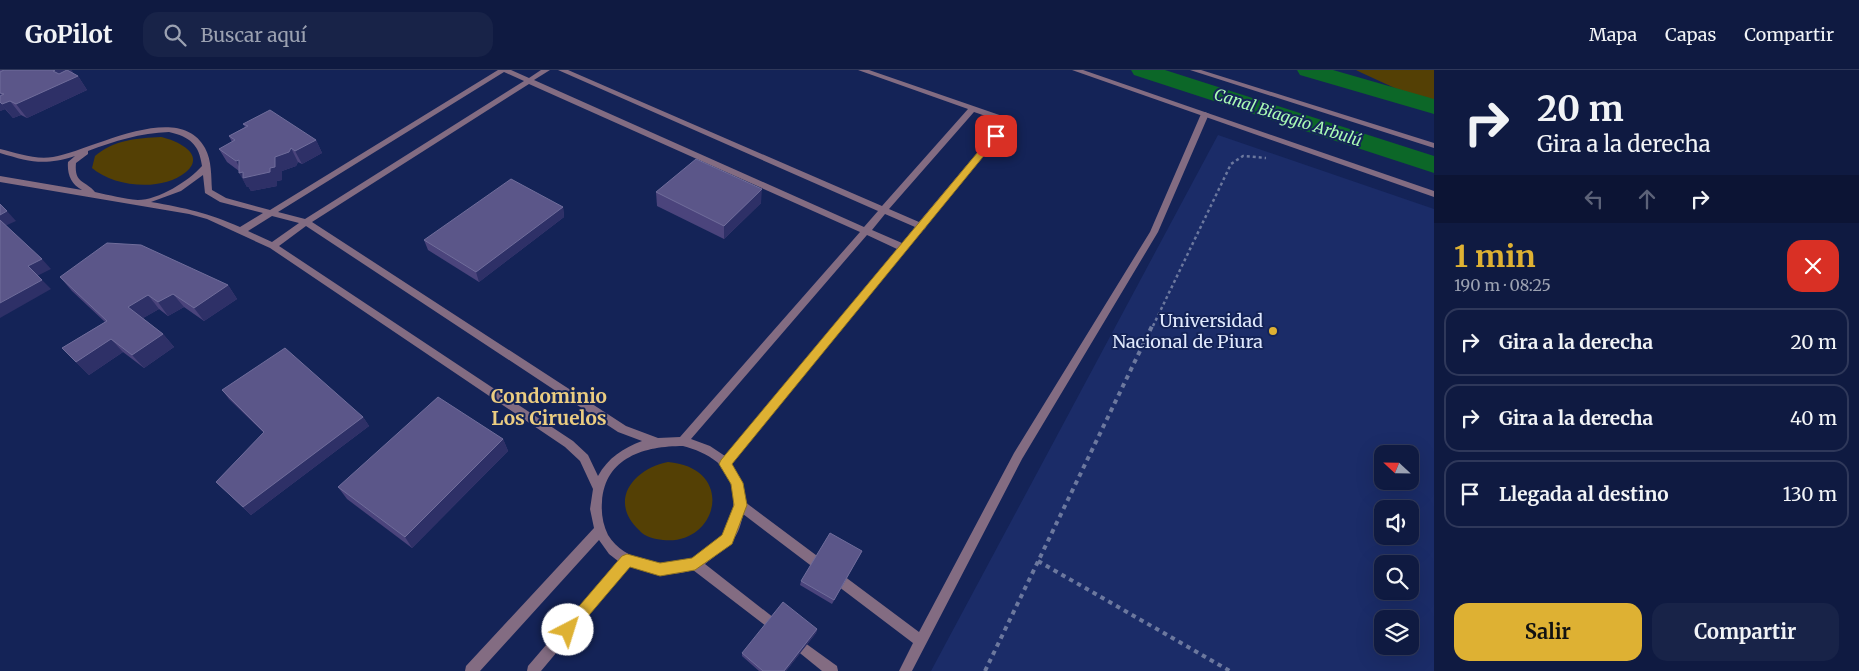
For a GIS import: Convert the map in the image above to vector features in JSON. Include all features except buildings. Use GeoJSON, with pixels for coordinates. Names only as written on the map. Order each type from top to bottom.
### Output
{"type":"FeatureCollection","features":[{"type":"Feature","properties":{"kind":"street"},"geometry":{"type":"LineString","coordinates":[[241,231],[504,70],[904,248]]}},
{"type":"Feature","properties":{"kind":"street"},"geometry":{"type":"LineString","coordinates":[[273,246],[306,222],[546,70]]}},
{"type":"Feature","properties":{"kind":"street"},"geometry":{"type":"LineString","coordinates":[[562,70],[922,227]]}},
{"type":"Feature","properties":{"kind":"street"},"geometry":{"type":"LineString","coordinates":[[725,464],[1008,121],[862,70]]}},
{"type":"Feature","properties":{"kind":"street"},"geometry":{"type":"LineString","coordinates":[[1076,70],[1434,194]]}},
{"type":"Feature","properties":{"kind":"street"},"geometry":{"type":"LineString","coordinates":[[1194,70],[1434,146]]}},
{"type":"Feature","properties":{"kind":"street"},"geometry":{"type":"LineString","coordinates":[[683,441],[973,108]]}},
{"type":"Feature","properties":{"kind":"street"},"geometry":{"type":"LineString","coordinates":[[905,671],[1018,456],[1154,232],[1205,114]]}},
{"type":"Feature","properties":{"kind":"street"},"geometry":{"type":"LineString","coordinates":[[0,151],[42,160],[55,159],[141,132],[166,130],[191,136],[198,143],[206,167],[208,191],[223,200],[306,222],[622,429],[654,441],[683,441],[706,448],[725,464],[737,483],[740,505],[727,540],[695,564],[660,570],[627,560],[610,547],[599,531],[595,509],[598,487],[609,467],[627,452],[654,441]]}},
{"type":"Feature","properties":{"kind":"street"},"geometry":{"type":"LineString","coordinates":[[96,145],[76,159],[70,167],[73,178],[79,185],[98,196]]}},
{"type":"Feature","properties":{"kind":"street"},"geometry":{"type":"LineString","coordinates":[[138,202],[182,188],[196,180],[206,167]]}},
{"type":"Feature","properties":{"kind":"street"},"geometry":{"type":"LineString","coordinates":[[0,178],[189,211],[241,231],[273,246],[569,444],[584,458],[598,487]]}},
{"type":"Feature","properties":{"kind":"street"},"geometry":{"type":"LineString","coordinates":[[740,505],[920,641]]}},
{"type":"Feature","properties":{"kind":"street"},"geometry":{"type":"LineString","coordinates":[[471,671],[599,531]]}},
{"type":"Feature","properties":{"kind":"street"},"geometry":{"type":"LineString","coordinates":[[533,671],[627,560]]}},
{"type":"Feature","properties":{"kind":"street"},"geometry":{"type":"LineString","coordinates":[[695,564],[832,671]]}},
{"type":"Feature","properties":{"kind":"path"},"geometry":{"type":"LineString","coordinates":[[985,671],[1231,164],[1237,158],[1248,155],[1272,160]]}},
{"type":"Feature","properties":{"kind":"path"},"geometry":{"type":"LineString","coordinates":[[1038,561],[1230,671]]}},
{"type":"Feature","properties":{"kind":"shaded area"},"geometry":{"type":"Polygon","coordinates":[[[1356,70],[1434,70],[1434,106],[1362,73],[1356,70]]]}},
{"type":"Feature","properties":{"kind":"shaded area","name":"Universidad Nacional de Piura"},"geometry":{"type":"Polygon","coordinates":[[[1218,135],[1434,209],[1434,671],[931,671],[1218,135]]]}},
{"type":"Feature","properties":{"kind":"shaded area"},"geometry":{"type":"Polygon","coordinates":[[[161,137],[174,141],[187,149],[193,159],[192,165],[186,172],[176,178],[152,185],[138,185],[113,179],[92,168],[95,156],[110,146],[134,139],[161,137]]]}},
{"type":"Feature","properties":{"kind":"shaded area"},"geometry":{"type":"Polygon","coordinates":[[[668,462],[690,467],[704,478],[711,491],[712,506],[707,520],[697,531],[682,539],[663,540],[644,534],[630,519],[626,508],[625,498],[635,479],[655,466],[668,462]]]}},
{"type":"Feature","properties":{"kind":"waterway","name":"Canal Biaggio Arbulú"},"geometry":{"type":"LineString","coordinates":[[1142,70],[1434,165]]}},
{"type":"Feature","properties":{"kind":"waterway"},"geometry":{"type":"LineString","coordinates":[[1308,70],[1434,107]]}},
{"type":"Feature","properties":{"kind":"place","name":"Universidad Nacional de Piura"},"geometry":{"type":"Point","coordinates":[1273,331]}},
{"type":"Feature","properties":{"kind":"district","name":"Condominio Los Ciruelos"},"geometry":{"type":"Point","coordinates":[549,407]}},
{"type":"Feature","properties":{"kind":"route"},"geometry":{"type":"LineString","coordinates":[[568,630],[627,560],[660,570],[695,564],[727,540],[740,505],[737,483],[725,464],[996,136]]}}]}
